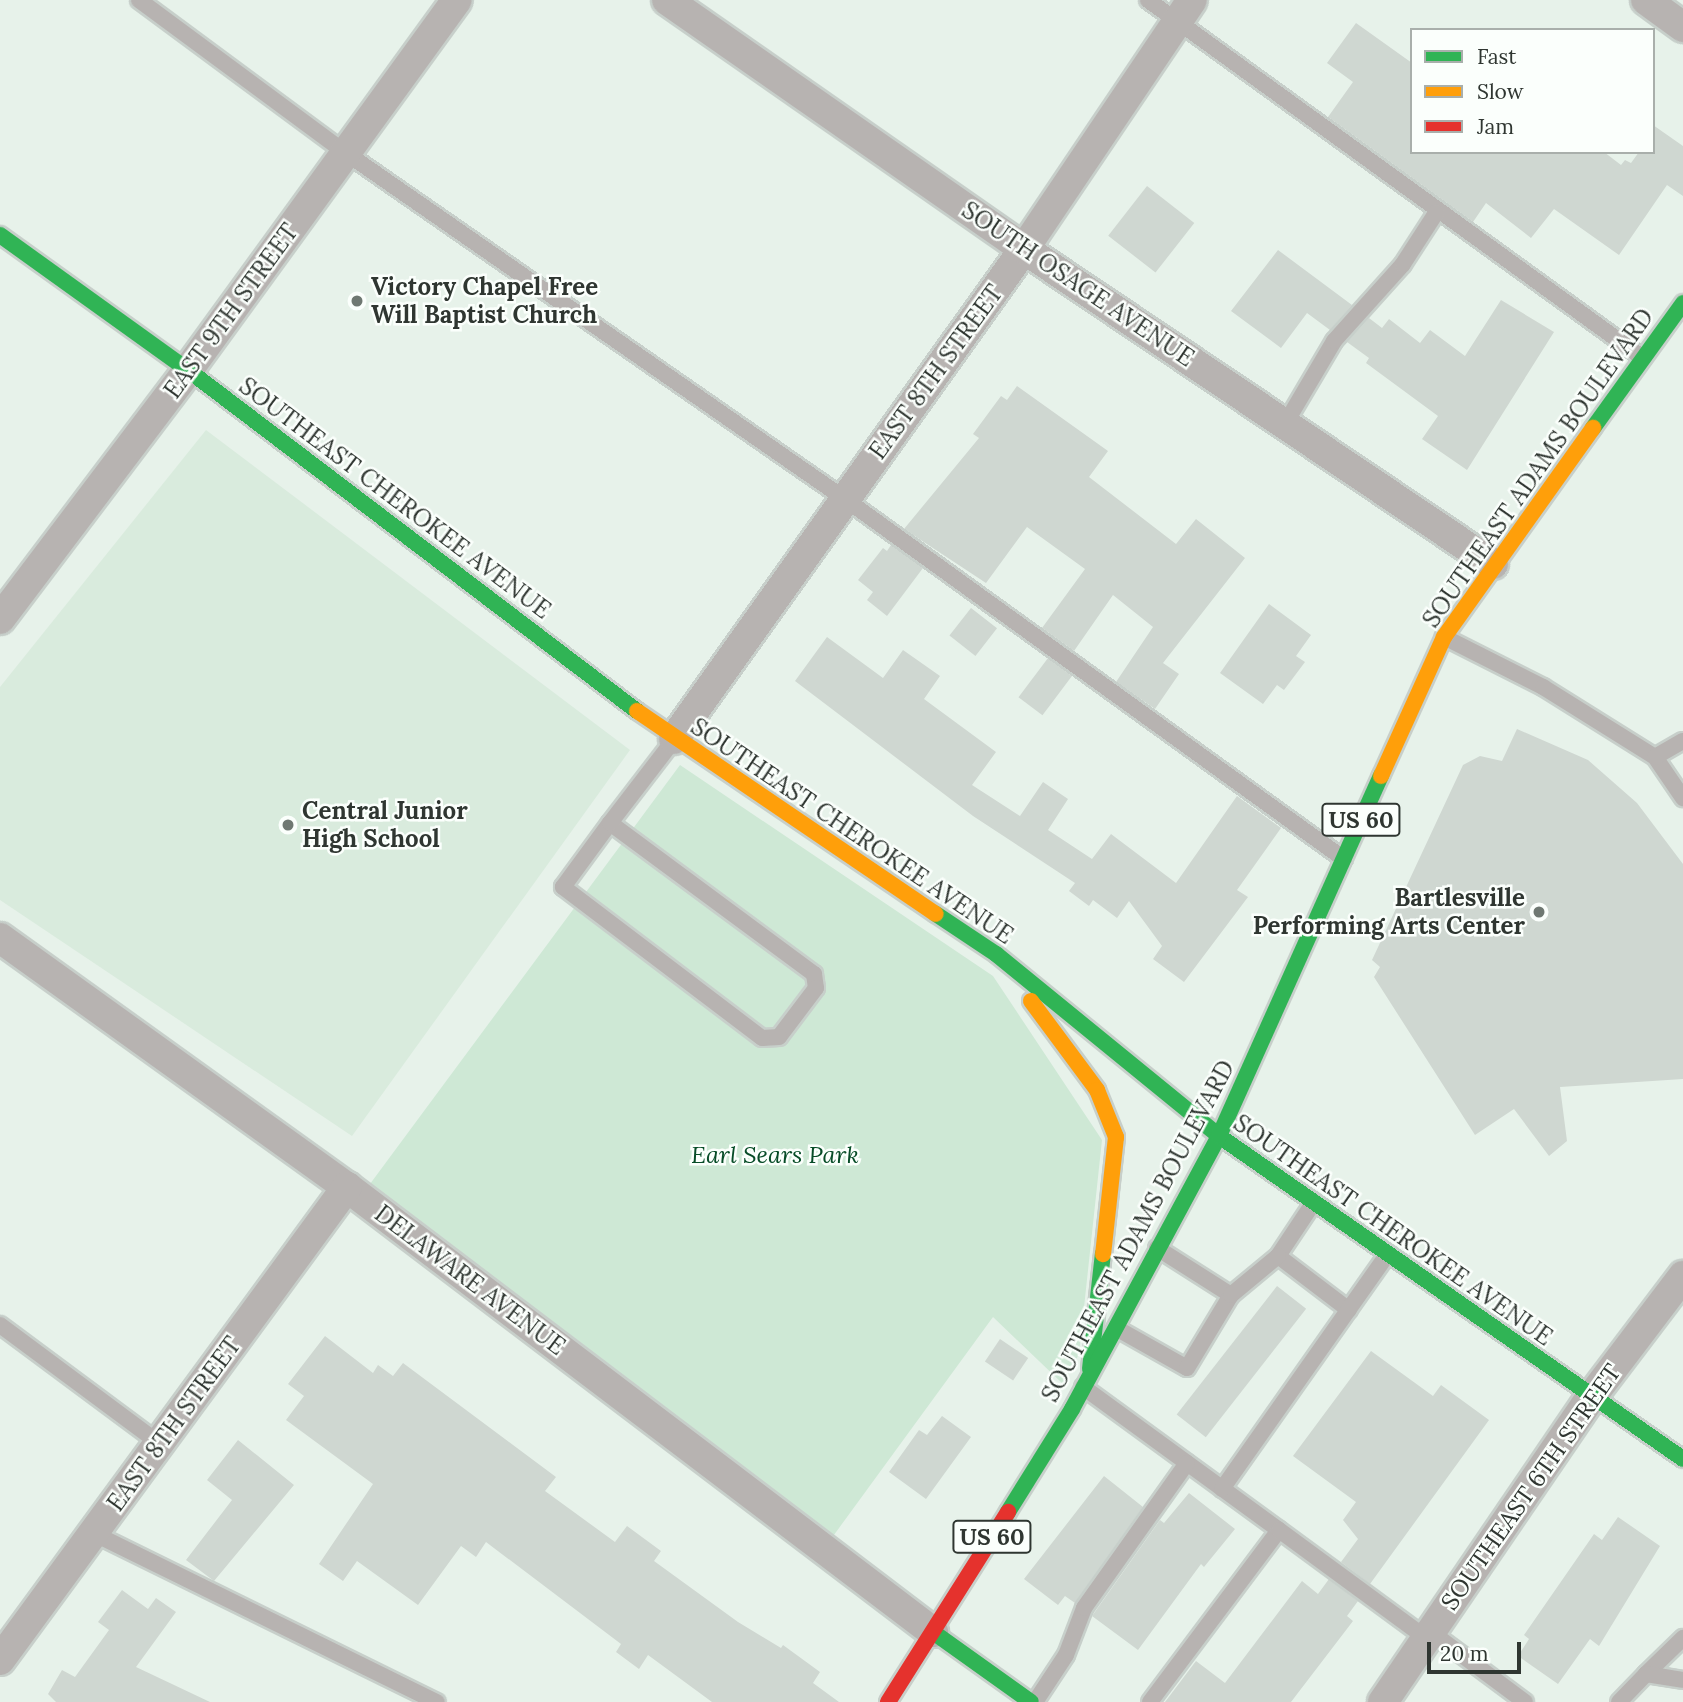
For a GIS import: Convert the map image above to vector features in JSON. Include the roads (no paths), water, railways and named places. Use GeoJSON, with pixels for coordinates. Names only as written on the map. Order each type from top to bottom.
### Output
{"type":"FeatureCollection","features":[{"type":"Feature","properties":{"kind":"main road","name":"SOUTHEAST CHEROKEE AVENUE"},"geometry":{"type":"LineString","coordinates":[[0,235],[188,370],[674,739],[996,954],[1219,1136],[1683,1459]]}},
{"type":"Feature","properties":{"kind":"main road","name":"SOUTHEAST ADAMS BOULEVARD"},"geometry":{"type":"LineString","coordinates":[[888,1702],[1082,1386],[1219,1136],[1444,637],[1493,564],[1683,303]]}},
{"type":"Feature","properties":{"kind":"main road"},"geometry":{"type":"LineString","coordinates":[[996,954],[1097,1090],[1116,1137],[1090,1369]]}},
{"type":"Feature","properties":{"kind":"main road"},"geometry":{"type":"LineString","coordinates":[[933,1632],[1033,1702]]}},
{"type":"Feature","properties":{"kind":"street","name":"EAST 9TH STREET"},"geometry":{"type":"LineString","coordinates":[[2,612],[188,370],[457,0]]}},
{"type":"Feature","properties":{"kind":"street","name":"SOUTH OSAGE AVENUE"},"geometry":{"type":"LineString","coordinates":[[667,0],[1024,248],[1493,564]]}},
{"type":"Feature","properties":{"kind":"street"},"geometry":{"type":"LineString","coordinates":[[1646,0],[1683,27]]}},
{"type":"Feature","properties":{"kind":"street","name":"EAST 8TH STREET"},"geometry":{"type":"LineString","coordinates":[[674,739],[1024,248],[1185,10]]}},
{"type":"Feature","properties":{"kind":"street","name":"DELAWARE AVENUE"},"geometry":{"type":"LineString","coordinates":[[0,938],[347,1187],[933,1632]]}},
{"type":"Feature","properties":{"kind":"street","name":"EAST 8TH STREET"},"geometry":{"type":"LineString","coordinates":[[0,1661],[347,1187]]}},
{"type":"Feature","properties":{"kind":"street","name":"SOUTHEAST 6TH STREET"},"geometry":{"type":"LineString","coordinates":[[1383,1702],[1592,1396],[1683,1276]]}},
{"type":"Feature","properties":{"kind":"lane"},"geometry":{"type":"LineString","coordinates":[[139,0],[346,153],[845,499],[1344,859]]}},
{"type":"Feature","properties":{"kind":"lane"},"geometry":{"type":"LineString","coordinates":[[1148,0],[1185,10],[1436,212],[1643,358]]}},
{"type":"Feature","properties":{"kind":"lane"},"geometry":{"type":"LineString","coordinates":[[1285,424],[1335,341],[1403,264],[1436,212]]}},
{"type":"Feature","properties":{"kind":"lane"},"geometry":{"type":"LineString","coordinates":[[1444,637],[1543,687],[1655,757],[1683,798]]}},
{"type":"Feature","properties":{"kind":"lane"},"geometry":{"type":"LineString","coordinates":[[610,823],[814,974],[817,988],[779,1037],[762,1038],[563,887],[610,823],[674,739]]}},
{"type":"Feature","properties":{"kind":"lane"},"geometry":{"type":"LineString","coordinates":[[1655,757],[1683,741]]}},
{"type":"Feature","properties":{"kind":"lane"},"geometry":{"type":"LineString","coordinates":[[1114,1326],[1187,1368],[1231,1296],[1278,1256],[1314,1202]]}},
{"type":"Feature","properties":{"kind":"lane"},"geometry":{"type":"LineString","coordinates":[[1157,1248],[1231,1296]]}},
{"type":"Feature","properties":{"kind":"lane"},"geometry":{"type":"LineString","coordinates":[[1222,1489],[1388,1254]]}},
{"type":"Feature","properties":{"kind":"lane"},"geometry":{"type":"LineString","coordinates":[[1278,1256],[1349,1310]]}},
{"type":"Feature","properties":{"kind":"lane"},"geometry":{"type":"LineString","coordinates":[[0,1325],[159,1443]]}},
{"type":"Feature","properties":{"kind":"lane"},"geometry":{"type":"LineString","coordinates":[[1082,1386],[1279,1530],[1525,1702]]}},
{"type":"Feature","properties":{"kind":"lane"},"geometry":{"type":"LineString","coordinates":[[1033,1702],[1066,1655],[1084,1608],[1187,1463]]}},
{"type":"Feature","properties":{"kind":"lane"},"geometry":{"type":"LineString","coordinates":[[1150,1702],[1279,1530]]}},
{"type":"Feature","properties":{"kind":"lane"},"geometry":{"type":"LineString","coordinates":[[93,1533],[437,1702]]}},
{"type":"Feature","properties":{"kind":"lane"},"geometry":{"type":"LineString","coordinates":[[1619,1702],[1683,1638]]}},
{"type":"Feature","properties":{"kind":"lane"},"geometry":{"type":"LineString","coordinates":[[1646,1674],[1683,1680]]}},
{"type":"Feature","properties":{"kind":"place","name":"Victory Chapel Free Will Baptist Church"},"geometry":{"type":"Point","coordinates":[357,301]}},
{"type":"Feature","properties":{"kind":"place","name":"Central Junior High School"},"geometry":{"type":"Point","coordinates":[288,825]}},
{"type":"Feature","properties":{"kind":"place","name":"Bartlesville Performing Arts Center"},"geometry":{"type":"Point","coordinates":[1539,912]}},
{"type":"Feature","properties":{"kind":"park label","name":"Earl Sears Park"},"geometry":{"type":"Point","coordinates":[775,1155]}}]}
